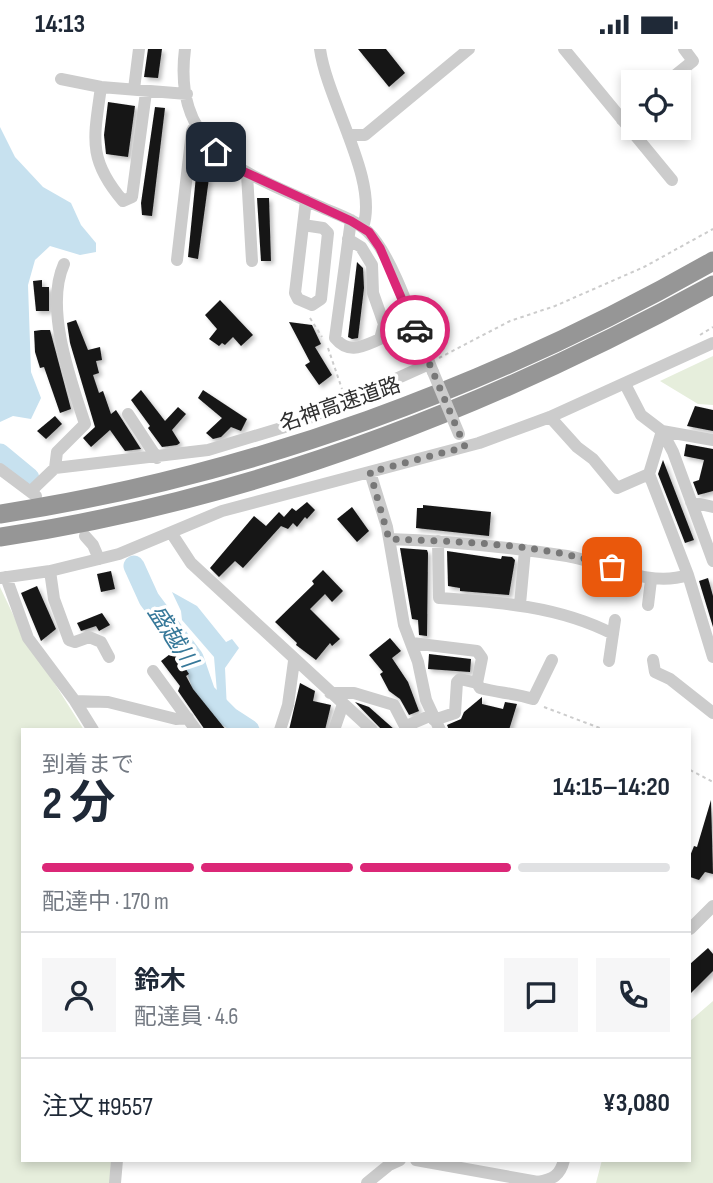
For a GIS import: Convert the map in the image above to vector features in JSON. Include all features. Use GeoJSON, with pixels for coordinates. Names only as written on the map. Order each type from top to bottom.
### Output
{"type":"FeatureCollection","features":[{"type":"Feature","properties":{"kind":"highway","name":"名神高速道路"},"geometry":{"type":"LineString","coordinates":[[0,514],[219,468],[308,441],[427,397],[537,351],[713,261]]}},
{"type":"Feature","properties":{"kind":"highway","name":"名神高速道路"},"geometry":{"type":"LineString","coordinates":[[0,537],[131,511],[225,487],[423,422],[585,352],[713,285]]}},
{"type":"Feature","properties":{"kind":"street"},"geometry":{"type":"LineString","coordinates":[[102,87],[94,153],[111,187],[123,201],[132,197],[140,91],[139,49]]}},
{"type":"Feature","properties":{"kind":"street"},"geometry":{"type":"LineString","coordinates":[[185,49],[187,94],[196,124],[225,161],[247,174],[363,227],[380,248],[465,447]]}},
{"type":"Feature","properties":{"kind":"street"},"geometry":{"type":"LineString","coordinates":[[320,49],[329,88],[348,135],[369,210],[363,227]]}},
{"type":"Feature","properties":{"kind":"street"},"geometry":{"type":"LineString","coordinates":[[348,135],[357,138],[365,135],[469,49]]}},
{"type":"Feature","properties":{"kind":"street"},"geometry":{"type":"LineString","coordinates":[[564,49],[621,119]]}},
{"type":"Feature","properties":{"kind":"street"},"geometry":{"type":"LineString","coordinates":[[682,70],[693,61],[684,49]]}},
{"type":"Feature","properties":{"kind":"street"},"geometry":{"type":"LineString","coordinates":[[61,79],[102,87],[187,94]]}},
{"type":"Feature","properties":{"kind":"street"},"geometry":{"type":"LineString","coordinates":[[177,260],[192,131],[196,124]]}},
{"type":"Feature","properties":{"kind":"street"},"geometry":{"type":"LineString","coordinates":[[638,140],[671,180]]}},
{"type":"Feature","properties":{"kind":"street"},"geometry":{"type":"LineString","coordinates":[[247,174],[252,261]]}},
{"type":"Feature","properties":{"kind":"street"},"geometry":{"type":"LineString","coordinates":[[303,225],[323,228],[328,233],[321,299],[313,305],[304,303],[295,293],[303,225],[306,200]]}},
{"type":"Feature","properties":{"kind":"street"},"geometry":{"type":"LineString","coordinates":[[348,239],[369,256],[373,293],[384,324],[380,339],[357,349],[346,348],[335,338],[348,239],[351,221]]}},
{"type":"Feature","properties":{"kind":"street"},"geometry":{"type":"LineString","coordinates":[[1,470],[34,493],[55,468],[58,453],[85,424],[61,350],[58,277],[64,264]]}},
{"type":"Feature","properties":{"kind":"street"},"geometry":{"type":"LineString","coordinates":[[92,728],[28,638],[3,578],[50,571],[99,559],[172,534],[222,511],[465,447],[550,417],[713,343]]}},
{"type":"Feature","properties":{"kind":"street"},"geometry":{"type":"LineString","coordinates":[[55,468],[157,459],[218,447],[298,423],[431,368]]}},
{"type":"Feature","properties":{"kind":"street"},"geometry":{"type":"LineString","coordinates":[[625,384],[641,415],[662,431],[713,440]]}},
{"type":"Feature","properties":{"kind":"street"},"geometry":{"type":"LineString","coordinates":[[128,414],[157,459]]}},
{"type":"Feature","properties":{"kind":"street"},"geometry":{"type":"LineString","coordinates":[[550,417],[577,447],[593,459],[617,488],[649,474]]}},
{"type":"Feature","properties":{"kind":"street"},"geometry":{"type":"LineString","coordinates":[[662,431],[649,474],[688,575],[713,657]]}},
{"type":"Feature","properties":{"kind":"street"},"geometry":{"type":"LineString","coordinates":[[662,431],[713,561]]}},
{"type":"Feature","properties":{"kind":"street"},"geometry":{"type":"LineString","coordinates":[[370,472],[389,539],[404,625],[435,721]]}},
{"type":"Feature","properties":{"kind":"street"},"geometry":{"type":"LineString","coordinates":[[691,502],[713,507]]}},
{"type":"Feature","properties":{"kind":"street"},"geometry":{"type":"LineString","coordinates":[[172,534],[191,563],[370,728]]}},
{"type":"Feature","properties":{"kind":"street"},"geometry":{"type":"LineString","coordinates":[[85,536],[93,545],[99,559]]}},
{"type":"Feature","properties":{"kind":"street"},"geometry":{"type":"LineString","coordinates":[[389,539],[438,541],[593,560],[651,580],[688,575]]}},
{"type":"Feature","properties":{"kind":"street"},"geometry":{"type":"LineString","coordinates":[[438,541],[439,598],[520,604],[614,627],[608,661]]}},
{"type":"Feature","properties":{"kind":"street"},"geometry":{"type":"LineString","coordinates":[[520,604],[525,550]]}},
{"type":"Feature","properties":{"kind":"street"},"geometry":{"type":"LineString","coordinates":[[50,571],[54,599],[69,640],[75,642],[89,636],[101,642],[109,657]]}},
{"type":"Feature","properties":{"kind":"street"},"geometry":{"type":"LineString","coordinates":[[648,605],[651,580]]}},
{"type":"Feature","properties":{"kind":"street"},"geometry":{"type":"LineString","coordinates":[[412,643],[477,651],[482,658],[477,683],[480,688],[501,694],[509,691],[533,699],[552,660]]}},
{"type":"Feature","properties":{"kind":"street"},"geometry":{"type":"LineString","coordinates":[[280,728],[288,705],[294,660]]}},
{"type":"Feature","properties":{"kind":"street"},"geometry":{"type":"LineString","coordinates":[[653,660],[655,672],[670,679],[713,712]]}},
{"type":"Feature","properties":{"kind":"street"},"geometry":{"type":"LineString","coordinates":[[153,671],[195,728]]}},
{"type":"Feature","properties":{"kind":"street"},"geometry":{"type":"LineString","coordinates":[[330,693],[382,699],[394,705],[407,728],[455,713],[460,679],[477,683]]}},
{"type":"Feature","properties":{"kind":"street"},"geometry":{"type":"LineString","coordinates":[[75,701],[108,702],[176,719],[188,718]]}},
{"type":"Feature","properties":{"kind":"street"},"geometry":{"type":"LineString","coordinates":[[335,728],[343,704]]}},
{"type":"Feature","properties":{"kind":"street"},"geometry":{"type":"LineString","coordinates":[[691,928],[713,906]]}},
{"type":"Feature","properties":{"kind":"street"},"geometry":{"type":"LineString","coordinates":[[115,1183],[117,1162]]}},
{"type":"Feature","properties":{"kind":"street"},"geometry":{"type":"LineString","coordinates":[[367,1183],[395,1162]]}},
{"type":"Feature","properties":{"kind":"street"},"geometry":{"type":"LineString","coordinates":[[426,1162],[511,1180],[538,1182],[552,1179],[563,1172]]}},
{"type":"Feature","properties":{"kind":"street"},"geometry":{"type":"LineString","coordinates":[[461,1169],[463,1183]]}},
{"type":"Feature","properties":{"kind":"path"},"geometry":{"type":"LineString","coordinates":[[431,368],[510,321],[555,306],[644,267],[713,229]]}},
{"type":"Feature","properties":{"kind":"path"},"geometry":{"type":"LineString","coordinates":[[304,303],[342,383],[342,404]]}},
{"type":"Feature","properties":{"kind":"path"},"geometry":{"type":"LineString","coordinates":[[533,699],[539,705],[600,728]]}},
{"type":"Feature","properties":{"kind":"path"},"geometry":{"type":"LineString","coordinates":[[691,771],[713,782]]}},
{"type":"Feature","properties":{"kind":"green space"},"geometry":{"type":"Polygon","coordinates":[[[713,356],[713,405],[698,404],[660,381],[713,356]]]}},
{"type":"Feature","properties":{"kind":"green space"},"geometry":{"type":"Polygon","coordinates":[[[0,587],[19,627],[83,728],[21,728],[21,1162],[111,1162],[110,1183],[0,1183],[0,587]]]}},
{"type":"Feature","properties":{"kind":"green space"},"geometry":{"type":"Polygon","coordinates":[[[713,1001],[713,1183],[596,1183],[601,1162],[691,1162],[691,1020],[713,1001]]]}},
{"type":"Feature","properties":{"kind":"water"},"geometry":{"type":"Polygon","coordinates":[[[0,127],[15,157],[43,187],[71,203],[81,225],[96,243],[96,252],[80,255],[50,246],[35,260],[28,285],[31,372],[41,398],[31,419],[13,416],[0,422],[0,127]]]}},
{"type":"Feature","properties":{"kind":"water"},"geometry":{"type":"Polygon","coordinates":[[[172,592],[197,606],[226,642],[232,639],[239,648],[225,668],[227,710],[218,704],[214,657],[182,620],[172,592]]]}},
{"type":"Feature","properties":{"kind":"building"},"geometry":{"type":"Polygon","coordinates":[[[148,49],[162,49],[158,78],[144,77],[148,49]]]}},
{"type":"Feature","properties":{"kind":"building"},"geometry":{"type":"Polygon","coordinates":[[[358,49],[386,49],[405,73],[389,87],[358,49]]]}},
{"type":"Feature","properties":{"kind":"building"},"geometry":{"type":"Polygon","coordinates":[[[108,102],[135,106],[128,157],[106,154],[104,135],[108,102]]]}},
{"type":"Feature","properties":{"kind":"building"},"geometry":{"type":"Polygon","coordinates":[[[155,107],[165,108],[152,216],[142,215],[141,203],[155,107]]]}},
{"type":"Feature","properties":{"kind":"building"},"geometry":{"type":"Polygon","coordinates":[[[196,176],[209,178],[198,259],[188,257],[196,176]]]}},
{"type":"Feature","properties":{"kind":"building"},"geometry":{"type":"Polygon","coordinates":[[[257,198],[269,198],[271,261],[261,261],[257,198]]]}},
{"type":"Feature","properties":{"kind":"building"},"geometry":{"type":"Polygon","coordinates":[[[357,262],[363,268],[364,288],[358,338],[352,339],[348,337],[357,262]]]}},
{"type":"Feature","properties":{"kind":"building"},"geometry":{"type":"Polygon","coordinates":[[[42,280],[42,287],[49,287],[49,311],[36,311],[33,281],[42,280]]]}},
{"type":"Feature","properties":{"kind":"building"},"geometry":{"type":"Polygon","coordinates":[[[220,300],[253,335],[241,346],[233,337],[225,345],[222,343],[219,346],[209,339],[217,329],[205,315],[220,300]]]}},
{"type":"Feature","properties":{"kind":"building"},"geometry":{"type":"Polygon","coordinates":[[[76,320],[88,350],[100,347],[102,360],[96,361],[99,373],[93,375],[99,393],[103,391],[111,414],[116,410],[141,449],[125,451],[110,430],[91,447],[83,438],[95,427],[70,343],[67,323],[76,320]]]}},
{"type":"Feature","properties":{"kind":"building"},"geometry":{"type":"Polygon","coordinates":[[[289,322],[312,325],[321,344],[315,347],[332,375],[319,385],[305,365],[310,362],[289,322]]]}},
{"type":"Feature","properties":{"kind":"building"},"geometry":{"type":"Polygon","coordinates":[[[50,330],[71,409],[60,413],[44,367],[40,368],[35,352],[34,331],[50,330]]]}},
{"type":"Feature","properties":{"kind":"building"},"geometry":{"type":"Polygon","coordinates":[[[141,390],[165,421],[178,407],[186,414],[172,430],[180,443],[162,447],[148,428],[150,426],[131,400],[141,390]]]}},
{"type":"Feature","properties":{"kind":"building"},"geometry":{"type":"Polygon","coordinates":[[[203,390],[247,419],[241,431],[231,427],[221,437],[213,439],[206,433],[222,418],[198,398],[203,390]]]}},
{"type":"Feature","properties":{"kind":"building"},"geometry":{"type":"Polygon","coordinates":[[[695,406],[713,410],[713,431],[687,426],[695,406]]]}},
{"type":"Feature","properties":{"kind":"building"},"geometry":{"type":"Polygon","coordinates":[[[55,416],[62,424],[46,439],[37,431],[55,416]]]}},
{"type":"Feature","properties":{"kind":"building"},"geometry":{"type":"Polygon","coordinates":[[[686,444],[713,449],[713,491],[698,495],[693,482],[699,480],[704,460],[684,456],[686,444]]]}},
{"type":"Feature","properties":{"kind":"building"},"geometry":{"type":"Polygon","coordinates":[[[663,460],[694,540],[685,543],[658,474],[663,460]]]}},
{"type":"Feature","properties":{"kind":"building"},"geometry":{"type":"Polygon","coordinates":[[[307,502],[315,510],[307,519],[305,517],[297,527],[293,523],[288,529],[281,526],[243,568],[235,561],[219,577],[210,568],[254,516],[266,526],[279,512],[284,517],[292,508],[296,511],[307,502]]]}},
{"type":"Feature","properties":{"kind":"building"},"geometry":{"type":"Polygon","coordinates":[[[423,505],[491,512],[489,536],[416,528],[417,508],[423,508],[423,505]]]}},
{"type":"Feature","properties":{"kind":"building"},"geometry":{"type":"Polygon","coordinates":[[[352,507],[369,531],[357,542],[337,519],[352,507]]]}},
{"type":"Feature","properties":{"kind":"building"},"geometry":{"type":"Polygon","coordinates":[[[400,548],[427,550],[428,553],[427,636],[419,635],[418,620],[412,619],[400,548]]]}},
{"type":"Feature","properties":{"kind":"building"},"geometry":{"type":"Polygon","coordinates":[[[447,551],[501,559],[502,556],[512,557],[515,560],[509,595],[460,591],[460,588],[448,586],[447,551]]]}},
{"type":"Feature","properties":{"kind":"building"},"geometry":{"type":"Polygon","coordinates":[[[323,570],[343,591],[332,602],[325,594],[310,609],[340,639],[332,646],[330,643],[316,660],[296,645],[275,622],[314,584],[312,581],[323,570]]]}},
{"type":"Feature","properties":{"kind":"building"},"geometry":{"type":"Polygon","coordinates":[[[111,571],[115,589],[101,592],[97,574],[111,571]]]}},
{"type":"Feature","properties":{"kind":"building"},"geometry":{"type":"Polygon","coordinates":[[[708,578],[713,596],[713,627],[699,581],[708,578]]]}},
{"type":"Feature","properties":{"kind":"building"},"geometry":{"type":"Polygon","coordinates":[[[37,586],[56,629],[41,641],[21,593],[37,586]]]}},
{"type":"Feature","properties":{"kind":"building"},"geometry":{"type":"Polygon","coordinates":[[[102,613],[110,625],[99,631],[96,626],[81,631],[77,623],[102,613]]]}},
{"type":"Feature","properties":{"kind":"building"},"geometry":{"type":"Polygon","coordinates":[[[390,638],[401,651],[392,658],[408,682],[419,711],[409,715],[400,699],[389,691],[380,674],[383,672],[369,655],[390,638]]]}},
{"type":"Feature","properties":{"kind":"building"},"geometry":{"type":"Polygon","coordinates":[[[174,651],[189,674],[186,676],[193,689],[224,728],[204,728],[178,691],[180,686],[161,661],[174,651]]]}},
{"type":"Feature","properties":{"kind":"building"},"geometry":{"type":"Polygon","coordinates":[[[429,654],[471,659],[470,672],[428,669],[429,654]]]}},
{"type":"Feature","properties":{"kind":"building"},"geometry":{"type":"Polygon","coordinates":[[[300,683],[315,691],[313,701],[331,705],[325,728],[289,728],[300,683]]]}},
{"type":"Feature","properties":{"kind":"building"},"geometry":{"type":"Polygon","coordinates":[[[482,697],[482,704],[503,709],[505,702],[517,704],[510,728],[448,728],[447,725],[461,719],[464,712],[482,697]]]}},
{"type":"Feature","properties":{"kind":"building"},"geometry":{"type":"Polygon","coordinates":[[[355,702],[369,707],[393,728],[380,728],[355,702]]]}},
{"type":"Feature","properties":{"kind":"building"},"geometry":{"type":"Polygon","coordinates":[[[711,800],[713,874],[705,872],[699,880],[691,877],[691,854],[694,846],[697,847],[711,800]]]}},
{"type":"Feature","properties":{"kind":"building"},"geometry":{"type":"Polygon","coordinates":[[[708,948],[713,954],[713,971],[691,993],[691,963],[708,948]]]}},
{"type":"Feature","properties":{"kind":"waterway","name":"盛越川"},"geometry":{"type":"LineString","coordinates":[[0,454],[29,478]]}},
{"type":"Feature","properties":{"kind":"waterway","name":"盛越川"},"geometry":{"type":"LineString","coordinates":[[134,566],[149,599],[193,658],[205,693],[229,717],[246,728]]}},
{"type":"Feature","properties":{"kind":"way so far"},"geometry":{"type":"LineString","coordinates":[[415,330],[465,447],[370,472],[389,539],[486,544],[593,560],[612,567]]}},
{"type":"Feature","properties":{"kind":"route"},"geometry":{"type":"LineString","coordinates":[[216,152],[225,161],[247,174],[351,221],[369,232],[387,262],[415,330]]}}]}
